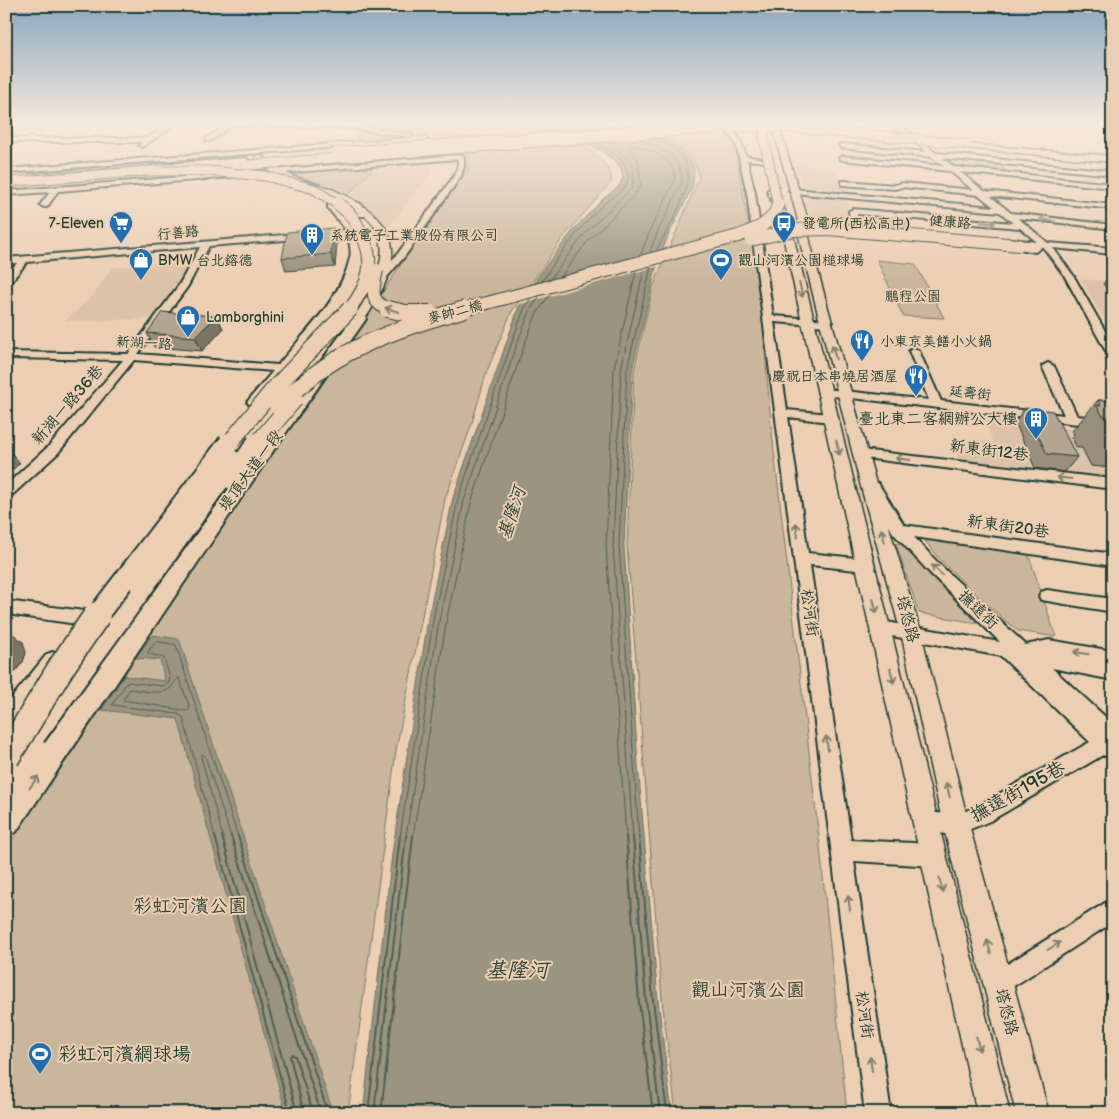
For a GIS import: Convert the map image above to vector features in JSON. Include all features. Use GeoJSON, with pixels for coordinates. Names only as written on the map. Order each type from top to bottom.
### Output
{"type":"FeatureCollection","features":[{"type":"Feature","properties":{"kind":"highway"},"geometry":{"type":"LineString","coordinates":[[6,182],[84,175]]}},
{"type":"Feature","properties":{"kind":"highway"},"geometry":{"type":"LineString","coordinates":[[6,182],[95,175]]}},
{"type":"Feature","properties":{"kind":"highway"},"geometry":{"type":"LineString","coordinates":[[6,182],[95,175]]}},
{"type":"Feature","properties":{"kind":"highway"},"geometry":{"type":"LineString","coordinates":[[6,182],[141,175]]}},
{"type":"Feature","properties":{"kind":"highway"},"geometry":{"type":"LineString","coordinates":[[6,737],[71,636],[214,451],[283,369],[331,323],[346,305],[360,278],[363,249],[353,224],[334,204],[289,185],[255,177],[234,175]]}},
{"type":"Feature","properties":{"kind":"highway"},"geometry":{"type":"LineString","coordinates":[[6,758],[83,635],[223,452],[288,374],[339,322],[363,287],[370,261],[369,247],[365,235],[349,212],[337,202],[316,191],[296,183],[259,175]]}},
{"type":"Feature","properties":{"kind":"highway"},"geometry":{"type":"LineString","coordinates":[[781,175],[783,202],[781,219]]}},
{"type":"Feature","properties":{"kind":"highway","name":"麥帥二橋"},"geometry":{"type":"LineString","coordinates":[[147,591],[251,451],[292,402],[312,383],[334,367],[366,348],[422,326],[754,235],[770,228],[787,212],[789,199],[783,175]]}},
{"type":"Feature","properties":{"kind":"highway"},"geometry":{"type":"LineString","coordinates":[[40,182],[59,178]]}},
{"type":"Feature","properties":{"kind":"highway"},"geometry":{"type":"LineString","coordinates":[[360,210],[376,233],[380,258],[373,294],[376,301],[384,308],[413,314],[492,302]]}},
{"type":"Feature","properties":{"kind":"highway","name":"麥帥二橋"},"geometry":{"type":"LineString","coordinates":[[147,591],[243,447],[274,409],[297,386],[328,364],[377,337],[409,326],[738,236],[781,219]]}},
{"type":"Feature","properties":{"kind":"highway"},"geometry":{"type":"LineString","coordinates":[[726,244],[794,230],[828,229],[1044,247]]}},
{"type":"Feature","properties":{"kind":"highway"},"geometry":{"type":"LineString","coordinates":[[335,316],[344,295],[341,293]]}},
{"type":"Feature","properties":{"kind":"highway","name":"堤頂大道一段"},"geometry":{"type":"LineString","coordinates":[[6,737],[39,699],[316,338],[335,316]]}},
{"type":"Feature","properties":{"kind":"highway","name":"堤頂大道一段"},"geometry":{"type":"LineString","coordinates":[[6,822],[260,457],[359,319]]}},
{"type":"Feature","properties":{"kind":"highway"},"geometry":{"type":"LineString","coordinates":[[6,768],[147,591]]}},
{"type":"Feature","properties":{"kind":"highway"},"geometry":{"type":"LineString","coordinates":[[6,796],[147,591]]}},
{"type":"Feature","properties":{"kind":"main road"},"geometry":{"type":"LineString","coordinates":[[6,182],[93,175]]}},
{"type":"Feature","properties":{"kind":"main road"},"geometry":{"type":"LineString","coordinates":[[6,182],[40,182],[116,175]]}},
{"type":"Feature","properties":{"kind":"main road"},"geometry":{"type":"LineString","coordinates":[[232,175],[298,184]]}},
{"type":"Feature","properties":{"kind":"main road","name":"堤頂大道一段"},"geometry":{"type":"LineString","coordinates":[[276,175],[284,183],[298,184],[331,192],[360,210],[366,210],[374,217],[385,237],[388,259],[385,274],[376,295],[359,319]]}},
{"type":"Feature","properties":{"kind":"main road"},"geometry":{"type":"LineString","coordinates":[[290,175],[298,184]]}},
{"type":"Feature","properties":{"kind":"main road","name":"塔悠路"},"geometry":{"type":"LineString","coordinates":[[769,175],[808,322],[865,565],[882,628],[994,1113]]}},
{"type":"Feature","properties":{"kind":"main road","name":"塔悠路"},"geometry":{"type":"LineString","coordinates":[[789,175],[844,394],[911,633],[956,825],[1033,1113]]}},
{"type":"Feature","properties":{"kind":"main road","name":"堤頂大道一段"},"geometry":{"type":"LineString","coordinates":[[298,184],[349,220],[359,239],[363,253],[358,278],[348,300],[335,316]]}},
{"type":"Feature","properties":{"kind":"main road"},"geometry":{"type":"LineString","coordinates":[[355,256],[358,258],[356,273],[358,278],[385,274]]}},
{"type":"Feature","properties":{"kind":"street"},"geometry":{"type":"LineString","coordinates":[[6,193],[226,175]]}},
{"type":"Feature","properties":{"kind":"street"},"geometry":{"type":"LineString","coordinates":[[385,274],[391,272],[399,262],[402,254],[457,175]]}},
{"type":"Feature","properties":{"kind":"street","name":"松河街"},"geometry":{"type":"LineString","coordinates":[[747,175],[754,213],[878,1113]]}},
{"type":"Feature","properties":{"kind":"street"},"geometry":{"type":"LineString","coordinates":[[960,175],[1022,225],[1068,274],[1113,355]]}},
{"type":"Feature","properties":{"kind":"street"},"geometry":{"type":"LineString","coordinates":[[1013,175],[1113,185]]}},
{"type":"Feature","properties":{"kind":"street"},"geometry":{"type":"LineString","coordinates":[[899,182],[973,186],[1113,200]]}},
{"type":"Feature","properties":{"kind":"street"},"geometry":{"type":"LineString","coordinates":[[845,183],[895,187],[899,182]]}},
{"type":"Feature","properties":{"kind":"street"},"geometry":{"type":"LineString","coordinates":[[899,182],[983,194],[1113,207]]}},
{"type":"Feature","properties":{"kind":"street"},"geometry":{"type":"LineString","coordinates":[[899,182],[912,225]]}},
{"type":"Feature","properties":{"kind":"street"},"geometry":{"type":"LineString","coordinates":[[44,205],[56,189]]}},
{"type":"Feature","properties":{"kind":"street"},"geometry":{"type":"LineString","coordinates":[[793,191],[905,201],[1113,227]]}},
{"type":"Feature","properties":{"kind":"street"},"geometry":{"type":"LineString","coordinates":[[751,192],[773,194]]}},
{"type":"Feature","properties":{"kind":"street"},"geometry":{"type":"LineString","coordinates":[[1065,202],[1081,231]]}},
{"type":"Feature","properties":{"kind":"street"},"geometry":{"type":"LineString","coordinates":[[996,204],[1013,206]]}},
{"type":"Feature","properties":{"kind":"street","name":"堤頂大道一段"},"geometry":{"type":"LineString","coordinates":[[331,206],[352,232]]}},
{"type":"Feature","properties":{"kind":"street"},"geometry":{"type":"LineString","coordinates":[[855,227],[852,211],[912,225],[1022,225],[1113,235]]}},
{"type":"Feature","properties":{"kind":"street","name":"健康路"},"geometry":{"type":"LineString","coordinates":[[754,213],[802,226],[1044,247],[1113,251]]}},
{"type":"Feature","properties":{"kind":"street","name":"健康路"},"geometry":{"type":"LineString","coordinates":[[838,229],[912,225],[1044,247],[1113,256]]}},
{"type":"Feature","properties":{"kind":"street"},"geometry":{"type":"LineString","coordinates":[[6,720],[280,368],[341,293],[350,276],[355,256],[352,232]]}},
{"type":"Feature","properties":{"kind":"street","name":"行善路"},"geometry":{"type":"LineString","coordinates":[[6,262],[352,232]]}},
{"type":"Feature","properties":{"kind":"street","name":"新湖一路36巷"},"geometry":{"type":"LineString","coordinates":[[6,493],[52,450],[131,357],[183,286],[206,245]]}},
{"type":"Feature","properties":{"kind":"street"},"geometry":{"type":"LineString","coordinates":[[6,282],[24,260]]}},
{"type":"Feature","properties":{"kind":"street"},"geometry":{"type":"LineString","coordinates":[[768,319],[827,323]]}},
{"type":"Feature","properties":{"kind":"street"},"geometry":{"type":"LineString","coordinates":[[914,351],[937,404]]}},
{"type":"Feature","properties":{"kind":"street","name":"新湖一路"},"geometry":{"type":"LineString","coordinates":[[6,355],[131,357],[280,368]]}},
{"type":"Feature","properties":{"kind":"street"},"geometry":{"type":"LineString","coordinates":[[1048,366],[1072,420]]}},
{"type":"Feature","properties":{"kind":"street","name":"延壽街"},"geometry":{"type":"LineString","coordinates":[[825,392],[1113,424]]}},
{"type":"Feature","properties":{"kind":"street"},"geometry":{"type":"LineString","coordinates":[[781,413],[830,418]]}},
{"type":"Feature","properties":{"kind":"street","name":"新東街12巷"},"geometry":{"type":"LineString","coordinates":[[863,460],[1113,484]]}},
{"type":"Feature","properties":{"kind":"street","name":"撫遠街"},"geometry":{"type":"LineString","coordinates":[[863,460],[878,497],[898,528],[1014,651],[1110,744]]}},
{"type":"Feature","properties":{"kind":"street","name":"新東街20巷"},"geometry":{"type":"LineString","coordinates":[[898,528],[1113,560]]}},
{"type":"Feature","properties":{"kind":"street"},"geometry":{"type":"LineString","coordinates":[[801,558],[865,565]]}},
{"type":"Feature","properties":{"kind":"street"},"geometry":{"type":"LineString","coordinates":[[1047,596],[1113,606]]}},
{"type":"Feature","properties":{"kind":"street"},"geometry":{"type":"LineString","coordinates":[[6,607],[84,618]]}},
{"type":"Feature","properties":{"kind":"street"},"geometry":{"type":"LineString","coordinates":[[882,628],[1014,651],[1059,663],[1113,672]]}},
{"type":"Feature","properties":{"kind":"street"},"geometry":{"type":"LineString","coordinates":[[1014,651],[1049,647],[1113,658]]}},
{"type":"Feature","properties":{"kind":"street","name":"撫遠街195巷"},"geometry":{"type":"LineString","coordinates":[[927,822],[956,825],[983,814],[1094,749],[1110,744]]}},
{"type":"Feature","properties":{"kind":"street"},"geometry":{"type":"LineString","coordinates":[[842,850],[934,855]]}},
{"type":"Feature","properties":{"kind":"street"},"geometry":{"type":"LineString","coordinates":[[998,983],[1113,909]]}},
{"type":"Feature","properties":{"kind":"shaded area"},"geometry":{"type":"Polygon","coordinates":[[[369,175],[429,175],[386,230],[373,215],[349,196],[369,175]]]}},
{"type":"Feature","properties":{"kind":"shaded area"},"geometry":{"type":"Polygon","coordinates":[[[799,175],[839,175],[844,184],[846,194],[803,191],[799,175]]]}},
{"type":"Feature","properties":{"kind":"shaded area"},"geometry":{"type":"Polygon","coordinates":[[[804,193],[846,197],[851,221],[817,220],[811,217],[804,193]]]}},
{"type":"Feature","properties":{"kind":"shaded area","name":"BMW 台北鎔德"},"geometry":{"type":"Polygon","coordinates":[[[192,264],[152,319],[65,321],[94,295],[112,267],[192,264]]]}},
{"type":"Feature","properties":{"kind":"shaded area"},"geometry":{"type":"Polygon","coordinates":[[[1080,279],[1113,282],[1113,333],[1094,302],[1080,279]]]}},
{"type":"Feature","properties":{"kind":"shaded area"},"geometry":{"type":"Polygon","coordinates":[[[985,419],[1113,434],[1113,481],[959,462],[951,437],[993,442],[985,419]]]}},
{"type":"Feature","properties":{"kind":"green space"},"geometry":{"type":"Polygon","coordinates":[[[297,175],[367,175],[348,195],[297,175]]]}},
{"type":"Feature","properties":{"kind":"green space","name":"彩虹河濱公園"},"geometry":{"type":"Polygon","coordinates":[[[464,175],[610,175],[612,181],[562,239],[511,313],[487,371],[471,426],[445,499],[396,750],[348,1113],[6,1113],[6,849],[124,676],[204,546],[318,391],[417,240],[464,175]]]}},
{"type":"Feature","properties":{"kind":"green space","name":"觀山河濱公園"},"geometry":{"type":"Polygon","coordinates":[[[698,175],[740,175],[747,217],[754,241],[771,425],[820,847],[847,1113],[676,1113],[662,999],[627,545],[634,370],[653,287],[699,178],[698,175]]]}},
{"type":"Feature","properties":{"kind":"green space"},"geometry":{"type":"Polygon","coordinates":[[[854,211],[905,216],[908,229],[857,225],[854,211]]]}},
{"type":"Feature","properties":{"kind":"green space","name":"鵬程公園"},"geometry":{"type":"Polygon","coordinates":[[[877,260],[915,264],[944,318],[903,316],[877,260]]]}},
{"type":"Feature","properties":{"kind":"green space"},"geometry":{"type":"Polygon","coordinates":[[[923,538],[1028,553],[1056,637],[1018,631],[940,560],[923,538]]]}},
{"type":"Feature","properties":{"kind":"green space"},"geometry":{"type":"Polygon","coordinates":[[[902,542],[982,624],[919,613],[896,544],[902,542]]]}},
{"type":"Feature","properties":{"kind":"water","name":"基隆河"},"geometry":{"type":"Polygon","coordinates":[[[622,175],[694,175],[693,186],[668,236],[656,268],[632,370],[624,545],[638,765],[658,1000],[672,1113],[363,1113],[392,854],[428,619],[453,498],[519,306],[544,268],[574,229],[604,198],[618,187],[623,178],[622,175]]]}},
{"type":"Feature","properties":{"kind":"water"},"geometry":{"type":"Polygon","coordinates":[[[153,635],[179,639],[333,1113],[286,1113],[178,719],[102,710],[124,676],[165,681],[160,660],[135,658],[153,635]]]}},
{"type":"Feature","properties":{"kind":"pier"},"geometry":{"type":"Polygon","coordinates":[[[665,251],[659,266],[517,305],[529,287],[665,251]]]}},
{"type":"Feature","properties":{"kind":"building"},"geometry":{"type":"Polygon","coordinates":[[[334,228],[331,254],[282,258],[287,232],[334,228]]]}},
{"type":"Feature","properties":{"kind":"building"},"geometry":{"type":"Polygon","coordinates":[[[162,312],[217,316],[195,337],[147,333],[162,312]]]}},
{"type":"Feature","properties":{"kind":"building"},"geometry":{"type":"Polygon","coordinates":[[[1098,400],[1113,401],[1113,425],[1108,417],[1103,416],[1096,405],[1101,406],[1098,400]]]}},
{"type":"Feature","properties":{"kind":"building"},"geometry":{"type":"Polygon","coordinates":[[[1025,408],[1053,411],[1077,457],[1047,454],[1025,408]]]}},
{"type":"Feature","properties":{"kind":"building"},"geometry":{"type":"Polygon","coordinates":[[[6,629],[10,640],[6,650],[6,629]]]}},
{"type":"Feature","properties":{"kind":"place","name":"7-Eleven"},"geometry":{"type":"Point","coordinates":[121,244]}},
{"type":"Feature","properties":{"kind":"place","name":"發電所(西松高中)"},"geometry":{"type":"Point","coordinates":[784,244]}},
{"type":"Feature","properties":{"kind":"place","name":"系統電子工業股份有限公司"},"geometry":{"type":"Point","coordinates":[312,256]}},
{"type":"Feature","properties":{"kind":"place","name":"BMW 台北鎔德"},"geometry":{"type":"Point","coordinates":[141,281]}},
{"type":"Feature","properties":{"kind":"place","name":"觀山河濱公園槌球場"},"geometry":{"type":"Point","coordinates":[721,281]}},
{"type":"Feature","properties":{"kind":"place","name":"Lamborghini"},"geometry":{"type":"Point","coordinates":[188,338]}},
{"type":"Feature","properties":{"kind":"place","name":"小東京美饍小火鍋"},"geometry":{"type":"Point","coordinates":[862,362]}},
{"type":"Feature","properties":{"kind":"place","name":"慶祝日本串燒居酒屋"},"geometry":{"type":"Point","coordinates":[916,397]}},
{"type":"Feature","properties":{"kind":"place","name":"臺北東二客網辦公大樓"},"geometry":{"type":"Point","coordinates":[1036,440]}},
{"type":"Feature","properties":{"kind":"place","name":"彩虹河濱網球場"},"geometry":{"type":"Point","coordinates":[40,1075]}}]}
